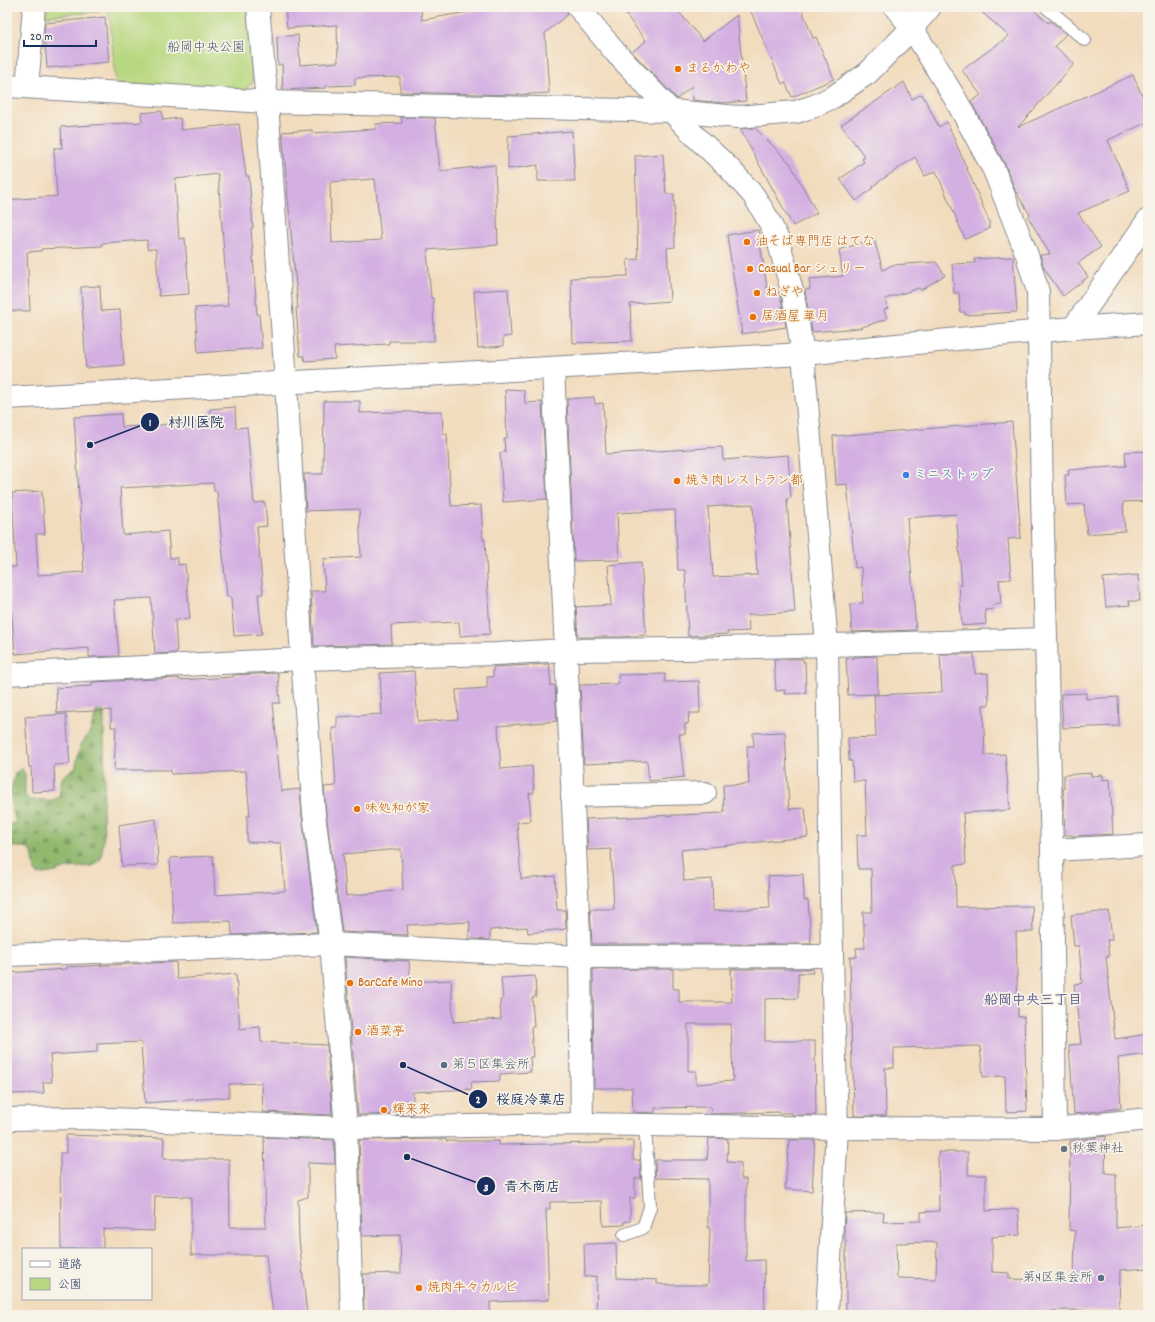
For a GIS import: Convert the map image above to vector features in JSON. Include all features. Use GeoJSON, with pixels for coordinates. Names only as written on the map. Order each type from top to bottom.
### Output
{"type":"FeatureCollection","features":[{"type":"Feature","properties":{"kind":"street"},"geometry":{"type":"LineString","coordinates":[[34,7],[17,86],[267,102],[672,112],[738,117],[796,112],[814,106],[833,97],[868,73],[912,28],[930,7]]}},
{"type":"Feature","properties":{"kind":"street"},"geometry":{"type":"LineString","coordinates":[[258,7],[267,102],[286,383],[302,659],[314,814],[331,944],[346,1128],[352,1315]]}},
{"type":"Feature","properties":{"kind":"street"},"geometry":{"type":"LineString","coordinates":[[578,7],[615,52],[696,137],[729,168],[754,196],[778,240],[793,294],[803,354],[827,645],[832,956],[837,1128],[827,1315]]}},
{"type":"Feature","properties":{"kind":"street"},"geometry":{"type":"LineString","coordinates":[[895,7],[912,28],[956,100],[994,170],[1027,255],[1038,292],[1052,850],[1055,1129]]}},
{"type":"Feature","properties":{"kind":"street"},"geometry":{"type":"LineString","coordinates":[[1073,328],[1148,220]]}},
{"type":"Feature","properties":{"kind":"street"},"geometry":{"type":"LineString","coordinates":[[7,398],[803,354],[1073,328],[1148,323]]}},
{"type":"Feature","properties":{"kind":"street"},"geometry":{"type":"LineString","coordinates":[[554,368],[565,650],[580,957],[582,1124]]}},
{"type":"Feature","properties":{"kind":"street"},"geometry":{"type":"LineString","coordinates":[[7,674],[302,659],[496,654],[565,650],[684,649],[1046,639]]}},
{"type":"Feature","properties":{"kind":"street"},"geometry":{"type":"LineString","coordinates":[[572,796],[705,793]]}},
{"type":"Feature","properties":{"kind":"street"},"geometry":{"type":"LineString","coordinates":[[1052,850],[1148,845]]}},
{"type":"Feature","properties":{"kind":"street"},"geometry":{"type":"LineString","coordinates":[[7,955],[331,944],[580,957],[832,956]]}},
{"type":"Feature","properties":{"kind":"street"},"geometry":{"type":"LineString","coordinates":[[7,1119],[84,1118],[346,1128],[582,1124],[837,1128],[1055,1129],[1148,1119]]}},
{"type":"Feature","properties":{"kind":"lane"},"geometry":{"type":"LineString","coordinates":[[1046,7],[1085,40]]}},
{"type":"Feature","properties":{"kind":"lane"},"geometry":{"type":"LineString","coordinates":[[624,1235],[643,1228],[650,1207],[645,1125]]}},
{"type":"Feature","properties":{"kind":"green space","name":"船岡中央公園"},"geometry":{"type":"Polygon","coordinates":[[[47,7],[246,7],[253,82],[243,91],[116,84],[109,11],[45,16],[47,7]]]}},
{"type":"Feature","properties":{"kind":"green space"},"geometry":{"type":"Polygon","coordinates":[[[99,705],[104,713],[105,778],[103,807],[104,836],[101,859],[92,866],[67,868],[56,872],[39,875],[35,871],[32,852],[25,847],[7,847],[7,827],[16,821],[12,809],[11,791],[15,773],[22,768],[25,775],[25,795],[30,800],[53,800],[59,796],[62,779],[66,774],[75,769],[80,746],[90,732],[99,705]]]}},
{"type":"Feature","properties":{"kind":"building"},"geometry":{"type":"Polygon","coordinates":[[[285,7],[421,7],[422,20],[495,7],[566,7],[568,14],[545,33],[549,93],[516,95],[400,92],[400,77],[355,78],[355,85],[283,90],[282,64],[278,65],[277,37],[298,35],[300,65],[338,62],[337,25],[287,28],[285,7]]]}},
{"type":"Feature","properties":{"kind":"building"},"geometry":{"type":"Polygon","coordinates":[[[620,7],[675,7],[703,41],[737,15],[746,101],[724,103],[693,100],[692,86],[677,99],[632,52],[646,41],[620,7]]]}},
{"type":"Feature","properties":{"kind":"building"},"geometry":{"type":"Polygon","coordinates":[[[749,7],[801,7],[813,38],[816,37],[834,79],[792,97],[785,82],[782,84],[749,7]]]}},
{"type":"Feature","properties":{"kind":"building"},"geometry":{"type":"Polygon","coordinates":[[[976,7],[1031,7],[1048,23],[1050,21],[1066,34],[1055,46],[1074,64],[1018,127],[1133,75],[1148,109],[1148,122],[1108,140],[1130,191],[1078,213],[1101,247],[1078,263],[1088,277],[1063,296],[1044,268],[1040,255],[1050,254],[1028,217],[1030,215],[1015,190],[1005,164],[971,102],[981,95],[962,70],[1009,36],[976,7]]]}},
{"type":"Feature","properties":{"kind":"building"},"geometry":{"type":"Polygon","coordinates":[[[105,17],[109,62],[47,68],[44,33],[45,23],[105,17]]]}},
{"type":"Feature","properties":{"kind":"building"},"geometry":{"type":"Polygon","coordinates":[[[904,82],[912,99],[922,94],[939,127],[947,122],[989,221],[989,229],[965,239],[936,171],[925,176],[915,157],[880,181],[856,201],[840,179],[864,162],[862,159],[865,157],[841,125],[904,82]]]}},
{"type":"Feature","properties":{"kind":"building"},"geometry":{"type":"Polygon","coordinates":[[[162,111],[163,120],[180,118],[181,130],[239,124],[246,176],[249,176],[257,314],[259,314],[262,348],[198,353],[195,308],[228,306],[218,174],[175,179],[179,239],[185,238],[189,294],[159,296],[156,249],[147,249],[147,240],[102,243],[102,246],[41,249],[41,251],[27,252],[30,311],[7,311],[7,200],[57,196],[54,148],[62,148],[61,127],[142,122],[141,113],[162,111]]]}},
{"type":"Feature","properties":{"kind":"building"},"geometry":{"type":"Polygon","coordinates":[[[401,117],[435,118],[440,171],[495,165],[498,245],[427,250],[431,298],[433,298],[434,341],[389,341],[389,344],[334,347],[335,359],[305,361],[304,356],[300,356],[296,308],[298,308],[282,132],[312,130],[312,133],[376,129],[376,124],[402,123],[401,117]],[[375,179],[330,182],[332,243],[381,240],[375,179]]]}},
{"type":"Feature","properties":{"kind":"building"},"geometry":{"type":"Polygon","coordinates":[[[755,128],[790,163],[817,213],[793,226],[740,129],[755,128]]]}},
{"type":"Feature","properties":{"kind":"building"},"geometry":{"type":"Polygon","coordinates":[[[572,131],[575,181],[538,181],[538,165],[508,169],[508,136],[572,131]]]}},
{"type":"Feature","properties":{"kind":"building"},"geometry":{"type":"Polygon","coordinates":[[[663,154],[666,194],[674,194],[675,247],[667,248],[670,301],[630,304],[632,341],[573,343],[571,278],[628,276],[627,260],[638,259],[635,156],[663,154]]]}},
{"type":"Feature","properties":{"kind":"building"},"geometry":{"type":"Polygon","coordinates":[[[758,230],[768,294],[780,293],[786,327],[742,334],[727,235],[758,230]]]}},
{"type":"Feature","properties":{"kind":"building"},"geometry":{"type":"Polygon","coordinates":[[[874,239],[883,270],[892,265],[936,262],[945,275],[921,290],[919,288],[885,299],[888,308],[884,310],[887,319],[859,328],[812,332],[805,290],[810,289],[809,279],[843,276],[839,250],[874,239]]]}},
{"type":"Feature","properties":{"kind":"building"},"geometry":{"type":"Polygon","coordinates":[[[1013,257],[1017,312],[965,315],[965,312],[960,312],[959,293],[954,293],[952,264],[975,263],[974,259],[1013,257]]]}},
{"type":"Feature","properties":{"kind":"building"},"geometry":{"type":"Polygon","coordinates":[[[100,286],[101,311],[120,310],[124,365],[86,368],[81,287],[100,286]]]}},
{"type":"Feature","properties":{"kind":"building"},"geometry":{"type":"Polygon","coordinates":[[[508,289],[511,336],[503,337],[503,346],[478,348],[474,291],[508,289]]]}},
{"type":"Feature","properties":{"kind":"building"},"geometry":{"type":"Polygon","coordinates":[[[505,389],[524,390],[525,403],[542,402],[547,499],[503,502],[500,453],[505,452],[504,439],[507,438],[505,389]]]}},
{"type":"Feature","properties":{"kind":"building"},"geometry":{"type":"Polygon","coordinates":[[[594,397],[595,404],[603,403],[606,454],[722,447],[723,460],[788,455],[791,498],[787,499],[795,612],[748,615],[749,631],[727,632],[728,634],[688,636],[685,570],[678,570],[675,510],[617,513],[619,560],[574,561],[567,399],[594,397]],[[753,504],[708,507],[713,577],[757,575],[753,504]]]}},
{"type":"Feature","properties":{"kind":"building"},"geometry":{"type":"Polygon","coordinates":[[[324,401],[360,401],[360,413],[442,411],[443,434],[447,434],[451,506],[481,505],[483,540],[485,540],[490,634],[460,636],[459,622],[391,625],[392,644],[314,646],[311,591],[325,591],[323,559],[361,557],[359,509],[306,511],[304,474],[323,474],[324,401]]]}},
{"type":"Feature","properties":{"kind":"building"},"geometry":{"type":"Polygon","coordinates":[[[235,407],[236,428],[247,427],[254,503],[265,502],[267,526],[257,527],[263,594],[258,594],[262,634],[234,636],[231,597],[227,597],[217,491],[214,491],[213,483],[120,488],[123,535],[168,531],[170,558],[178,558],[178,565],[185,564],[190,619],[175,620],[177,653],[155,654],[151,598],[114,600],[119,656],[89,657],[89,648],[15,654],[8,567],[16,567],[12,493],[42,491],[45,534],[36,534],[38,575],[84,572],[74,417],[121,414],[122,427],[210,422],[210,409],[235,407]]]}},
{"type":"Feature","properties":{"kind":"building"},"geometry":{"type":"Polygon","coordinates":[[[1012,422],[1021,538],[1008,539],[1011,579],[999,580],[1001,604],[993,605],[994,609],[985,610],[986,624],[962,626],[959,585],[962,585],[956,514],[907,518],[916,630],[852,632],[850,604],[863,603],[861,567],[855,568],[847,484],[836,485],[833,436],[1012,422]]]}},
{"type":"Feature","properties":{"kind":"building"},"geometry":{"type":"Polygon","coordinates":[[[1148,451],[1148,501],[1123,502],[1125,531],[1087,534],[1084,504],[1067,505],[1065,475],[1069,475],[1068,470],[1126,466],[1125,452],[1148,451]]]}},
{"type":"Feature","properties":{"kind":"building"},"geometry":{"type":"Polygon","coordinates":[[[641,562],[646,635],[621,637],[578,637],[576,607],[611,605],[608,565],[641,562]]]}},
{"type":"Feature","properties":{"kind":"building"},"geometry":{"type":"Polygon","coordinates":[[[1138,575],[1140,601],[1129,601],[1130,605],[1106,607],[1103,578],[1138,575]]]}},
{"type":"Feature","properties":{"kind":"building"},"geometry":{"type":"Polygon","coordinates":[[[940,654],[974,654],[975,674],[988,673],[989,705],[983,705],[985,755],[1005,754],[1010,810],[963,813],[966,864],[955,865],[956,907],[1032,906],[1033,932],[1016,932],[1018,1017],[1024,1017],[1027,1111],[1006,1112],[1005,1076],[983,1077],[980,1046],[894,1048],[894,1068],[885,1068],[886,1116],[854,1116],[850,957],[857,957],[856,948],[865,948],[863,912],[872,912],[871,869],[858,869],[857,835],[867,835],[865,781],[853,781],[852,761],[849,761],[848,738],[876,737],[874,695],[942,692],[940,654]]]}},
{"type":"Feature","properties":{"kind":"building"},"geometry":{"type":"Polygon","coordinates":[[[877,656],[878,694],[848,695],[846,659],[854,657],[877,656]]]}},
{"type":"Feature","properties":{"kind":"building"},"geometry":{"type":"Polygon","coordinates":[[[774,659],[803,659],[803,662],[805,662],[806,693],[784,694],[785,690],[776,691],[774,659]]]}},
{"type":"Feature","properties":{"kind":"building"},"geometry":{"type":"Polygon","coordinates":[[[549,664],[551,686],[555,685],[557,721],[498,726],[501,769],[532,766],[534,793],[529,793],[531,821],[517,822],[521,879],[555,876],[557,910],[565,910],[566,929],[528,933],[527,927],[490,930],[490,940],[469,939],[470,922],[407,925],[408,935],[342,932],[326,813],[324,787],[336,786],[332,728],[337,728],[337,717],[382,714],[380,673],[414,671],[418,722],[458,719],[456,690],[487,688],[487,677],[493,677],[493,667],[549,664]],[[401,849],[343,854],[346,896],[403,890],[401,849]]]}},
{"type":"Feature","properties":{"kind":"building"},"geometry":{"type":"Polygon","coordinates":[[[278,673],[280,703],[273,703],[281,791],[300,789],[302,816],[317,932],[232,935],[231,921],[173,923],[170,858],[213,856],[215,895],[285,891],[281,843],[247,842],[247,816],[250,816],[246,771],[171,774],[171,770],[114,770],[116,727],[111,727],[111,710],[57,713],[56,688],[92,686],[92,682],[179,678],[179,680],[278,673]]]}},
{"type":"Feature","properties":{"kind":"building"},"geometry":{"type":"Polygon","coordinates":[[[665,674],[665,682],[699,681],[700,713],[689,713],[688,724],[685,724],[685,734],[679,734],[684,777],[649,781],[647,761],[584,764],[580,685],[619,684],[618,675],[665,674]]]}},
{"type":"Feature","properties":{"kind":"building"},"geometry":{"type":"Polygon","coordinates":[[[1086,693],[1086,699],[1118,697],[1119,726],[1063,728],[1061,694],[1086,693]]]}},
{"type":"Feature","properties":{"kind":"building"},"geometry":{"type":"Polygon","coordinates":[[[66,714],[70,764],[54,765],[55,791],[32,792],[31,767],[29,767],[25,717],[66,714]]]}},
{"type":"Feature","properties":{"kind":"building"},"geometry":{"type":"Polygon","coordinates":[[[785,732],[789,809],[805,808],[808,837],[681,850],[684,881],[712,879],[713,911],[770,908],[768,876],[803,874],[804,900],[808,900],[811,944],[592,944],[590,909],[614,909],[611,849],[588,850],[586,819],[724,813],[723,785],[749,784],[747,746],[754,746],[753,733],[785,732]]]}},
{"type":"Feature","properties":{"kind":"building"},"geometry":{"type":"Polygon","coordinates":[[[1091,773],[1091,776],[1103,775],[1103,780],[1110,779],[1113,834],[1065,835],[1063,789],[1064,775],[1091,773]]]}},
{"type":"Feature","properties":{"kind":"building"},"geometry":{"type":"Polygon","coordinates":[[[156,819],[158,865],[122,866],[119,825],[156,819]]]}},
{"type":"Feature","properties":{"kind":"building"},"geometry":{"type":"Polygon","coordinates":[[[1109,911],[1112,940],[1107,940],[1109,957],[1106,957],[1115,1039],[1148,1034],[1148,1054],[1118,1058],[1121,1108],[1074,1114],[1069,1045],[1081,1044],[1074,984],[1082,983],[1079,946],[1074,946],[1071,915],[1109,911]]]}},
{"type":"Feature","properties":{"kind":"building"},"geometry":{"type":"Polygon","coordinates":[[[345,957],[409,961],[410,982],[451,980],[453,1022],[501,1019],[500,1000],[503,1000],[501,978],[535,976],[536,996],[532,998],[534,1027],[531,1027],[533,1057],[530,1057],[531,1072],[500,1074],[500,1081],[471,1082],[472,1089],[413,1092],[413,1114],[358,1115],[345,957]]]}},
{"type":"Feature","properties":{"kind":"building"},"geometry":{"type":"Polygon","coordinates":[[[176,962],[177,979],[236,974],[240,1029],[260,1027],[261,1042],[327,1045],[332,1115],[263,1112],[262,1083],[229,1084],[229,1097],[145,1103],[141,1042],[97,1044],[97,1052],[50,1055],[52,1082],[43,1082],[44,1093],[7,1094],[7,973],[67,969],[66,967],[176,962]]]}},
{"type":"Feature","properties":{"kind":"building"},"geometry":{"type":"Polygon","coordinates":[[[593,969],[673,969],[673,989],[679,989],[679,1002],[732,1002],[731,969],[812,969],[813,973],[798,973],[798,998],[765,999],[765,1041],[815,1041],[816,1115],[791,1115],[791,1113],[779,1112],[710,1114],[711,1107],[655,1108],[655,1113],[633,1112],[632,1088],[594,1088],[593,969]],[[688,1024],[688,1071],[696,1071],[696,1084],[733,1081],[731,1024],[688,1024]]]}},
{"type":"Feature","properties":{"kind":"building"},"geometry":{"type":"Polygon","coordinates":[[[66,1135],[164,1138],[163,1159],[229,1159],[230,1227],[266,1227],[264,1137],[334,1140],[335,1164],[308,1163],[308,1197],[298,1200],[299,1239],[307,1315],[273,1315],[266,1255],[191,1255],[191,1197],[155,1196],[154,1231],[103,1229],[103,1248],[61,1248],[60,1153],[66,1153],[66,1135]]]}},
{"type":"Feature","properties":{"kind":"building"},"geometry":{"type":"Polygon","coordinates":[[[1106,1136],[1105,1173],[1116,1174],[1116,1228],[1148,1225],[1148,1268],[1120,1270],[1119,1311],[1058,1310],[1052,1311],[1052,1315],[846,1315],[845,1213],[884,1212],[883,1222],[921,1221],[921,1212],[939,1211],[938,1152],[968,1152],[968,1175],[986,1175],[986,1211],[1018,1209],[1020,1235],[992,1237],[992,1272],[1009,1273],[1009,1279],[1074,1281],[1075,1231],[1069,1230],[1070,1141],[1106,1136]],[[937,1242],[896,1243],[897,1278],[936,1279],[937,1242]]]}},
{"type":"Feature","properties":{"kind":"building"},"geometry":{"type":"Polygon","coordinates":[[[709,1138],[728,1139],[727,1162],[741,1163],[741,1179],[746,1179],[746,1261],[764,1260],[765,1315],[596,1315],[597,1276],[585,1277],[584,1244],[616,1243],[617,1278],[657,1280],[657,1284],[662,1285],[708,1285],[710,1228],[708,1228],[708,1179],[656,1178],[655,1160],[707,1160],[709,1138]]]}},
{"type":"Feature","properties":{"kind":"building"},"geometry":{"type":"Polygon","coordinates":[[[446,1139],[446,1141],[499,1141],[499,1145],[600,1143],[600,1141],[633,1140],[633,1160],[640,1160],[641,1178],[635,1178],[635,1198],[630,1198],[630,1221],[624,1222],[624,1225],[603,1226],[602,1201],[550,1202],[550,1209],[546,1209],[549,1300],[490,1302],[490,1315],[364,1315],[363,1274],[401,1273],[400,1235],[362,1236],[359,1140],[446,1139]]]}},
{"type":"Feature","properties":{"kind":"building"},"geometry":{"type":"Polygon","coordinates":[[[789,1140],[815,1140],[812,1191],[785,1189],[789,1140]]]}},
{"type":"Feature","properties":{"kind":"place","name":"まるかわや"},"geometry":{"type":"Point","coordinates":[678,69]}},
{"type":"Feature","properties":{"kind":"place","name":"油そば専門店 はてな"},"geometry":{"type":"Point","coordinates":[747,242]}},
{"type":"Feature","properties":{"kind":"place","name":"Casual Bar シェリー"},"geometry":{"type":"Point","coordinates":[750,269]}},
{"type":"Feature","properties":{"kind":"place","name":"ねぎや"},"geometry":{"type":"Point","coordinates":[757,293]}},
{"type":"Feature","properties":{"kind":"place","name":"居酒屋 華月"},"geometry":{"type":"Point","coordinates":[753,317]}},
{"type":"Feature","properties":{"kind":"place","name":"村川医院"},"geometry":{"type":"Point","coordinates":[90,445]}},
{"type":"Feature","properties":{"kind":"place","name":"ミニストップ"},"geometry":{"type":"Point","coordinates":[906,475]}},
{"type":"Feature","properties":{"kind":"place","name":"焼き肉レストラン都"},"geometry":{"type":"Point","coordinates":[677,481]}},
{"type":"Feature","properties":{"kind":"place","name":"味処和が家"},"geometry":{"type":"Point","coordinates":[357,809]}},
{"type":"Feature","properties":{"kind":"place","name":"BarCafe Mino"},"geometry":{"type":"Point","coordinates":[350,983]}},
{"type":"Feature","properties":{"kind":"place","name":"酒菜亭"},"geometry":{"type":"Point","coordinates":[358,1032]}},
{"type":"Feature","properties":{"kind":"place","name":"桜庭冷菓店"},"geometry":{"type":"Point","coordinates":[403,1065]}},
{"type":"Feature","properties":{"kind":"place","name":"第５区集会所"},"geometry":{"type":"Point","coordinates":[444,1065]}},
{"type":"Feature","properties":{"kind":"place","name":"輝来来"},"geometry":{"type":"Point","coordinates":[384,1110]}},
{"type":"Feature","properties":{"kind":"place","name":"秋葉神社"},"geometry":{"type":"Point","coordinates":[1064,1149]}},
{"type":"Feature","properties":{"kind":"place","name":"青木商店"},"geometry":{"type":"Point","coordinates":[407,1157]}},
{"type":"Feature","properties":{"kind":"place","name":"第4区集会所"},"geometry":{"type":"Point","coordinates":[1101,1278]}},
{"type":"Feature","properties":{"kind":"place","name":"焼肉牛々カルビ"},"geometry":{"type":"Point","coordinates":[419,1288]}},
{"type":"Feature","properties":{"kind":"district","name":"船岡中央三丁目"},"geometry":{"type":"Point","coordinates":[1033,1001]}}]}
